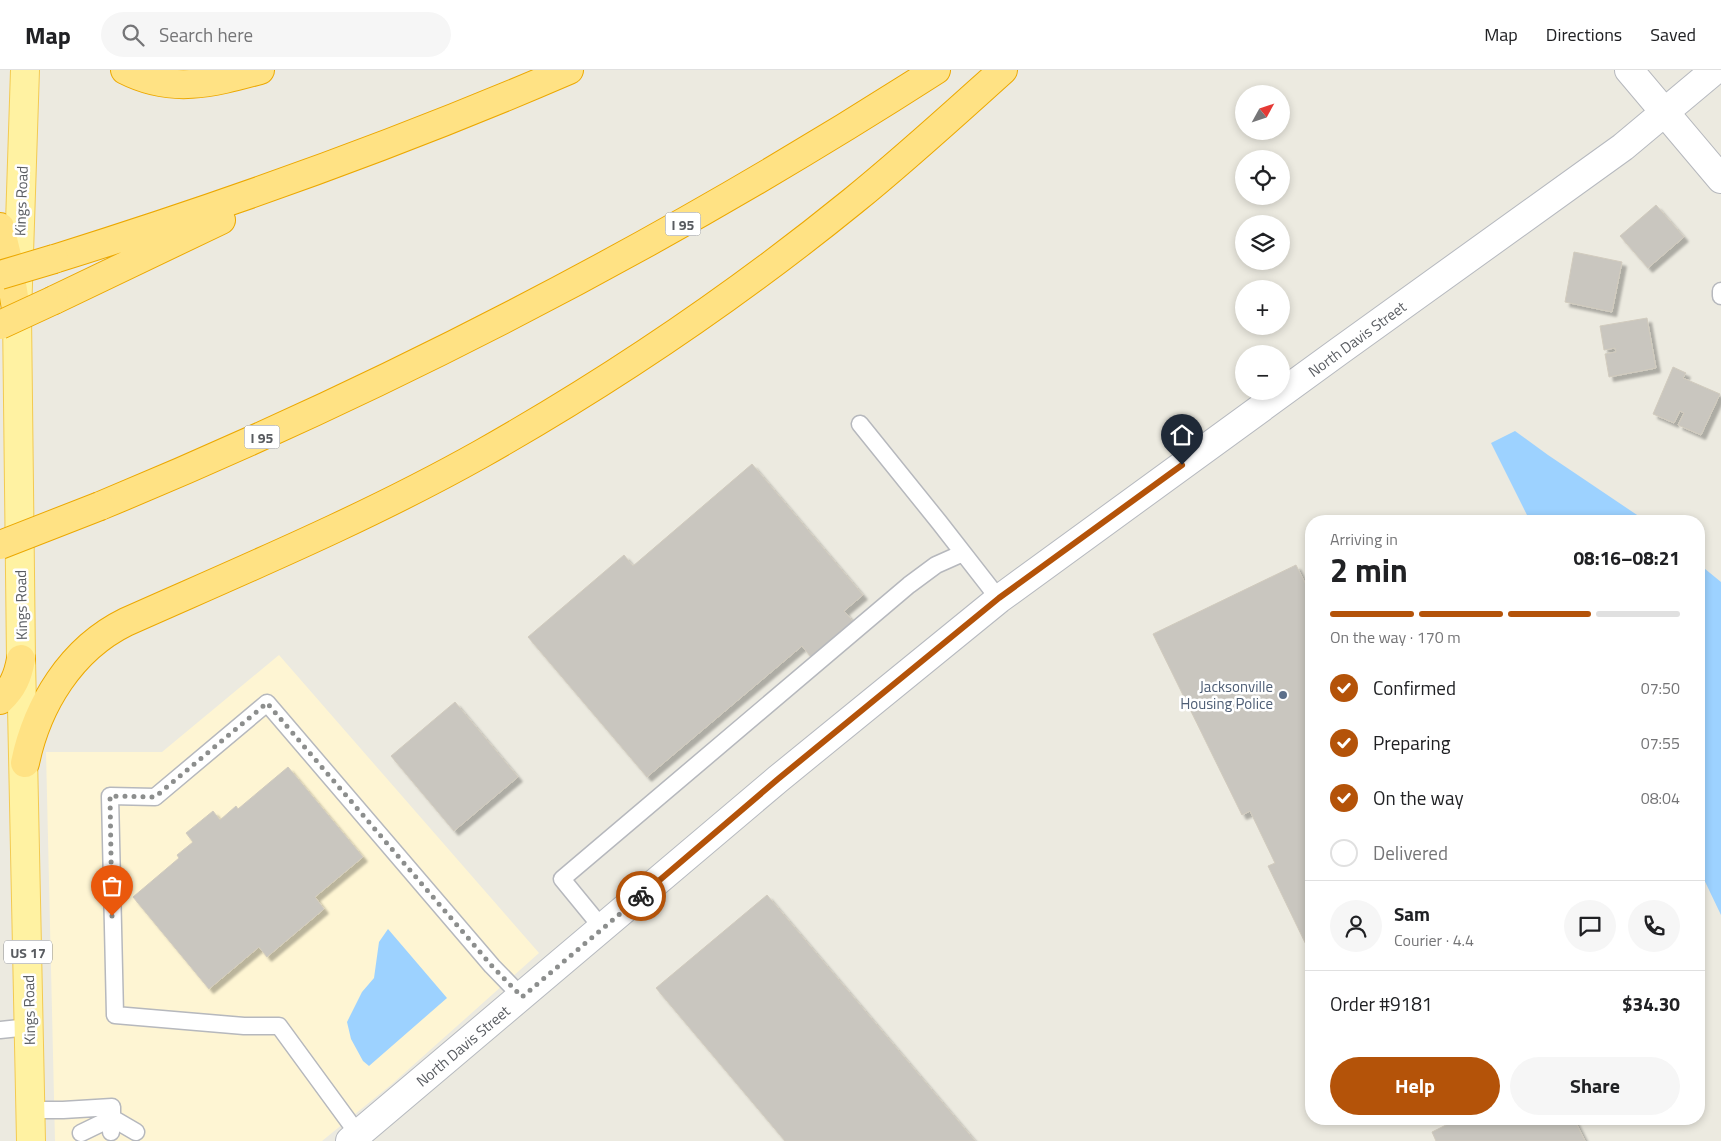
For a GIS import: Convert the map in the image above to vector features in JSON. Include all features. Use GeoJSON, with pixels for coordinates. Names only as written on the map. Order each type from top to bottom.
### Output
{"type":"FeatureCollection","features":[{"type":"Feature","properties":{"kind":"highway"},"geometry":{"type":"LineString","coordinates":[[125,70],[155,81],[186,85],[215,82],[260,70]]}},
{"type":"Feature","properties":{"kind":"highway"},"geometry":{"type":"LineString","coordinates":[[0,275],[210,209],[323,169],[419,133],[569,70]]}},
{"type":"Feature","properties":{"kind":"highway","name":"I 95"},"geometry":{"type":"LineString","coordinates":[[0,545],[217,457],[329,406],[512,317],[689,221],[778,169],[936,70]]}},
{"type":"Feature","properties":{"kind":"highway"},"geometry":{"type":"LineString","coordinates":[[25,764],[32,734],[46,704],[72,664],[101,636],[126,622],[394,500],[479,455],[588,390],[724,300],[770,266],[854,201],[1003,70]]}},
{"type":"Feature","properties":{"kind":"highway"},"geometry":{"type":"LineString","coordinates":[[9,320],[104,278],[323,169]]}},
{"type":"Feature","properties":{"kind":"highway","name":"US 17"},"geometry":{"type":"LineString","coordinates":[[0,228],[8,260],[9,320]]}},
{"type":"Feature","properties":{"kind":"highway"},"geometry":{"type":"LineString","coordinates":[[0,700],[16,680],[21,659]]}},
{"type":"Feature","properties":{"kind":"main road","name":"Kings Road"},"geometry":{"type":"LineString","coordinates":[[24,70],[9,320],[25,764],[31,1141]]}},
{"type":"Feature","properties":{"kind":"street"},"geometry":{"type":"LineString","coordinates":[[1629,70],[1721,179]]}},
{"type":"Feature","properties":{"kind":"street","name":"North Davis Street"},"geometry":{"type":"LineString","coordinates":[[354,1138],[778,779],[999,598],[1623,147],[1715,70]]}},
{"type":"Feature","properties":{"kind":"lane"},"geometry":{"type":"LineString","coordinates":[[1721,291],[1721,296]]}},
{"type":"Feature","properties":{"kind":"lane"},"geometry":{"type":"LineString","coordinates":[[860,424],[999,598]]}},
{"type":"Feature","properties":{"kind":"lane"},"geometry":{"type":"LineString","coordinates":[[602,929],[562,879],[910,585],[936,565],[963,553]]}},
{"type":"Feature","properties":{"kind":"lane"},"geometry":{"type":"LineString","coordinates":[[354,1138],[279,1026],[244,1026],[115,1016],[110,796],[155,797],[267,703],[485,958],[522,997]]}},
{"type":"Feature","properties":{"kind":"lane"},"geometry":{"type":"LineString","coordinates":[[0,1030],[29,1027]]}},
{"type":"Feature","properties":{"kind":"lane"},"geometry":{"type":"LineString","coordinates":[[31,1110],[112,1107],[112,1125]]}},
{"type":"Feature","properties":{"kind":"lane"},"geometry":{"type":"LineString","coordinates":[[81,1133],[112,1125],[136,1132]]}},
{"type":"Feature","properties":{"kind":"shaded area"},"geometry":{"type":"Polygon","coordinates":[[[279,655],[539,953],[392,1084],[322,1141],[55,1141],[46,752],[162,752],[279,655]]]}},
{"type":"Feature","properties":{"kind":"water"},"geometry":{"type":"Polygon","coordinates":[[[1515,431],[1637,515],[1527,515],[1491,443],[1515,431]]]}},
{"type":"Feature","properties":{"kind":"water"},"geometry":{"type":"Polygon","coordinates":[[[1705,569],[1721,582],[1721,915],[1705,882],[1705,569]]]}},
{"type":"Feature","properties":{"kind":"water"},"geometry":{"type":"Polygon","coordinates":[[[388,929],[447,998],[369,1066],[363,1061],[351,1039],[347,1022],[362,992],[374,978],[379,942],[388,929]]]}},
{"type":"Feature","properties":{"kind":"building"},"geometry":{"type":"Polygon","coordinates":[[[1656,205],[1684,237],[1648,268],[1620,236],[1656,205]]]}},
{"type":"Feature","properties":{"kind":"building"},"geometry":{"type":"Polygon","coordinates":[[[1574,252],[1622,262],[1612,312],[1565,302],[1574,252]]]}},
{"type":"Feature","properties":{"kind":"building"},"geometry":{"type":"Polygon","coordinates":[[[1647,318],[1656,368],[1609,377],[1605,354],[1616,352],[1615,348],[1604,350],[1600,326],[1647,318]]]}},
{"type":"Feature","properties":{"kind":"building"},"geometry":{"type":"Polygon","coordinates":[[[1673,367],[1686,373],[1683,378],[1720,394],[1701,435],[1678,425],[1684,413],[1680,411],[1674,423],[1653,414],[1673,367]]]}},
{"type":"Feature","properties":{"kind":"building"},"geometry":{"type":"Polygon","coordinates":[[[752,464],[863,595],[844,611],[857,626],[815,662],[802,646],[647,777],[528,637],[624,555],[633,566],[752,464]]]}},
{"type":"Feature","properties":{"kind":"building"},"geometry":{"type":"Polygon","coordinates":[[[1296,565],[1305,583],[1305,943],[1268,866],[1275,863],[1250,811],[1242,815],[1153,634],[1296,565]]]}},
{"type":"Feature","properties":{"kind":"building"},"geometry":{"type":"Polygon","coordinates":[[[455,702],[518,777],[454,831],[391,756],[455,702]]]}},
{"type":"Feature","properties":{"kind":"building"},"geometry":{"type":"Polygon","coordinates":[[[288,767],[363,857],[315,897],[324,909],[267,957],[259,947],[209,989],[133,897],[179,858],[177,855],[193,842],[186,833],[213,811],[220,820],[236,806],[238,809],[288,767]]]}},
{"type":"Feature","properties":{"kind":"building"},"geometry":{"type":"Polygon","coordinates":[[[767,895],[975,1141],[785,1141],[656,988],[767,895]]]}},
{"type":"Feature","properties":{"kind":"building"},"geometry":{"type":"Polygon","coordinates":[[[1446,1125],[1577,1125],[1585,1141],[1436,1141],[1432,1132],[1446,1125]]]}},
{"type":"Feature","properties":{"kind":"way so far"},"geometry":{"type":"LineString","coordinates":[[112,916],[110,796],[155,797],[267,703],[492,966],[522,997],[641,896]]}},
{"type":"Feature","properties":{"kind":"place","name":"Jacksonville Housing Police"},"geometry":{"type":"Point","coordinates":[1283,695]}},
{"type":"Feature","properties":{"kind":"route"},"geometry":{"type":"LineString","coordinates":[[641,896],[778,779],[999,598],[1182,465]]}}]}
